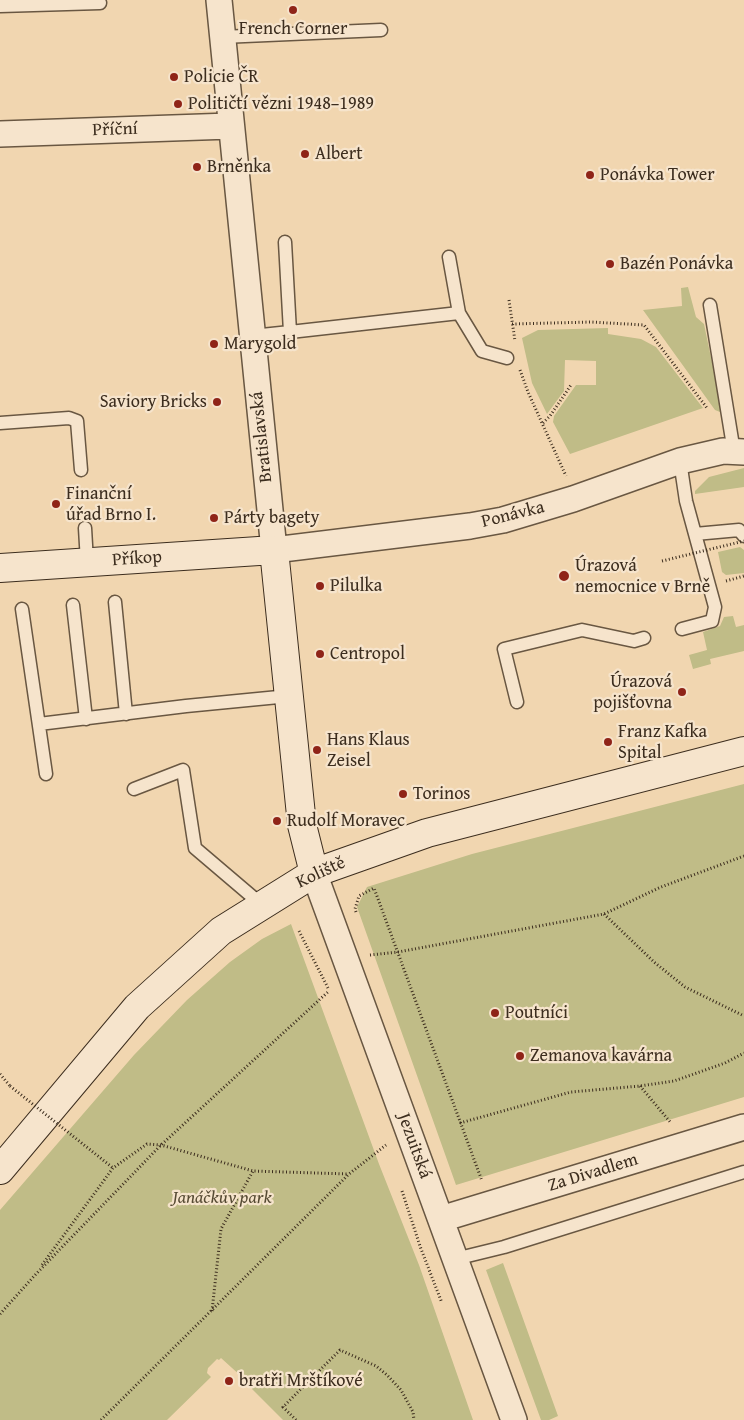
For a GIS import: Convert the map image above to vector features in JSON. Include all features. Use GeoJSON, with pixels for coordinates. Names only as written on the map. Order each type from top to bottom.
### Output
{"type":"FeatureCollection","features":[{"type":"Feature","properties":{"kind":"main road","name":"Příkop"},"geometry":{"type":"LineString","coordinates":[[0,568],[274,550]]}},
{"type":"Feature","properties":{"kind":"main road","name":"Bratislavská"},"geometry":{"type":"LineString","coordinates":[[274,550],[302,825],[314,872]]}},
{"type":"Feature","properties":{"kind":"main road","name":"Koliště"},"geometry":{"type":"LineString","coordinates":[[0,1170],[137,1006],[221,931],[314,872],[427,833],[744,751]]}},
{"type":"Feature","properties":{"kind":"street","name":"Bratislavská"},"geometry":{"type":"LineString","coordinates":[[219,0],[230,126],[274,550]]}},
{"type":"Feature","properties":{"kind":"street","name":"Příční"},"geometry":{"type":"LineString","coordinates":[[0,134],[230,126]]}},
{"type":"Feature","properties":{"kind":"street","name":"Ponávka"},"geometry":{"type":"LineString","coordinates":[[274,550],[470,526],[502,520],[573,499],[680,461],[723,451],[739,452]]}},
{"type":"Feature","properties":{"kind":"street","name":"Jezuitská"},"geometry":{"type":"LineString","coordinates":[[314,872],[514,1420]]}},
{"type":"Feature","properties":{"kind":"street","name":"Za Divadlem"},"geometry":{"type":"LineString","coordinates":[[441,1220],[744,1127]]}},
{"type":"Feature","properties":{"kind":"lane"},"geometry":{"type":"LineString","coordinates":[[0,6],[100,3]]}},
{"type":"Feature","properties":{"kind":"lane"},"geometry":{"type":"LineString","coordinates":[[222,37],[381,30]]}},
{"type":"Feature","properties":{"kind":"lane"},"geometry":{"type":"LineString","coordinates":[[285,242],[290,332]]}},
{"type":"Feature","properties":{"kind":"lane"},"geometry":{"type":"LineString","coordinates":[[449,257],[459,313],[482,351],[512,360]]}},
{"type":"Feature","properties":{"kind":"lane"},"geometry":{"type":"LineString","coordinates":[[710,305],[739,452]]}},
{"type":"Feature","properties":{"kind":"lane"},"geometry":{"type":"LineString","coordinates":[[252,336],[459,313]]}},
{"type":"Feature","properties":{"kind":"lane"},"geometry":{"type":"LineString","coordinates":[[0,423],[69,418],[77,420],[81,470]]}},
{"type":"Feature","properties":{"kind":"lane"},"geometry":{"type":"LineString","coordinates":[[680,461],[686,501],[714,607],[712,621],[682,629]]}},
{"type":"Feature","properties":{"kind":"lane"},"geometry":{"type":"LineString","coordinates":[[85,528],[87,562]]}},
{"type":"Feature","properties":{"kind":"lane"},"geometry":{"type":"LineString","coordinates":[[695,534],[739,530],[744,536]]}},
{"type":"Feature","properties":{"kind":"lane"},"geometry":{"type":"LineString","coordinates":[[115,602],[126,714]]}},
{"type":"Feature","properties":{"kind":"lane"},"geometry":{"type":"LineString","coordinates":[[74,605],[86,719]]}},
{"type":"Feature","properties":{"kind":"lane"},"geometry":{"type":"LineString","coordinates":[[22,609],[46,774]]}},
{"type":"Feature","properties":{"kind":"lane"},"geometry":{"type":"LineString","coordinates":[[517,702],[504,649],[582,630],[634,641],[644,638]]}},
{"type":"Feature","properties":{"kind":"lane"},"geometry":{"type":"LineString","coordinates":[[39,724],[289,696]]}},
{"type":"Feature","properties":{"kind":"lane"},"geometry":{"type":"LineString","coordinates":[[134,789],[183,770],[195,848],[262,905]]}},
{"type":"Feature","properties":{"kind":"lane"},"geometry":{"type":"LineString","coordinates":[[455,1259],[504,1247],[744,1172]]}},
{"type":"Feature","properties":{"kind":"path"},"geometry":{"type":"LineString","coordinates":[[509,300],[512,324],[512,360],[543,423],[564,472]]}},
{"type":"Feature","properties":{"kind":"path"},"geometry":{"type":"LineString","coordinates":[[512,324],[591,322],[644,325],[710,412]]}},
{"type":"Feature","properties":{"kind":"path"},"geometry":{"type":"LineString","coordinates":[[543,423],[571,385]]}},
{"type":"Feature","properties":{"kind":"path"},"geometry":{"type":"LineString","coordinates":[[662,561],[744,542]]}},
{"type":"Feature","properties":{"kind":"path"},"geometry":{"type":"LineString","coordinates":[[721,584],[732,578],[744,576]]}},
{"type":"Feature","properties":{"kind":"path"},"geometry":{"type":"LineString","coordinates":[[370,955],[398,952],[604,914],[661,888],[744,856]]}},
{"type":"Feature","properties":{"kind":"path"},"geometry":{"type":"LineString","coordinates":[[358,918],[355,909],[359,896],[374,888],[484,1186]]}},
{"type":"Feature","properties":{"kind":"path"},"geometry":{"type":"LineString","coordinates":[[604,914],[654,962],[685,987],[744,1016]]}},
{"type":"Feature","properties":{"kind":"path"},"geometry":{"type":"LineString","coordinates":[[367,946],[374,964]]}},
{"type":"Feature","properties":{"kind":"path"},"geometry":{"type":"LineString","coordinates":[[0,1314],[36,1274],[161,1145],[329,991]]}},
{"type":"Feature","properties":{"kind":"path"},"geometry":{"type":"LineString","coordinates":[[460,1123],[572,1092],[640,1086],[674,1080],[725,1063],[744,1053]]}},
{"type":"Feature","properties":{"kind":"path"},"geometry":{"type":"LineString","coordinates":[[0,1074],[10,1086],[113,1168]]}},
{"type":"Feature","properties":{"kind":"path"},"geometry":{"type":"LineString","coordinates":[[640,1086],[675,1128]]}},
{"type":"Feature","properties":{"kind":"path"},"geometry":{"type":"LineString","coordinates":[[36,1274],[113,1168],[147,1144],[161,1145],[253,1171],[349,1174]]}},
{"type":"Feature","properties":{"kind":"path"},"geometry":{"type":"LineString","coordinates":[[102,1420],[349,1174],[386,1145]]}},
{"type":"Feature","properties":{"kind":"path"},"geometry":{"type":"LineString","coordinates":[[212,1312],[221,1229],[253,1171]]}},
{"type":"Feature","properties":{"kind":"path"},"geometry":{"type":"LineString","coordinates":[[399,1183],[421,1249]]}},
{"type":"Feature","properties":{"kind":"path"},"geometry":{"type":"LineString","coordinates":[[296,1420],[283,1407],[340,1350],[376,1366],[387,1375],[401,1390],[413,1412],[414,1420]]}},
{"type":"Feature","properties":{"kind":"green space"},"geometry":{"type":"Polygon","coordinates":[[[688,287],[696,317],[704,324],[721,406],[720,412],[715,410],[643,310],[682,306],[681,288],[688,287]]]}},
{"type":"Feature","properties":{"kind":"green space"},"geometry":{"type":"Polygon","coordinates":[[[608,328],[608,334],[641,339],[656,347],[703,408],[570,454],[553,422],[554,416],[576,385],[596,385],[596,361],[565,360],[564,391],[547,414],[532,383],[522,338],[538,330],[608,328]]]}},
{"type":"Feature","properties":{"kind":"green space"},"geometry":{"type":"Polygon","coordinates":[[[744,468],[744,487],[695,494],[695,491],[709,477],[744,468]]]}},
{"type":"Feature","properties":{"kind":"green space"},"geometry":{"type":"Polygon","coordinates":[[[740,547],[744,550],[744,573],[726,575],[722,572],[718,552],[740,547]]]}},
{"type":"Feature","properties":{"kind":"green space"},"geometry":{"type":"Polygon","coordinates":[[[733,616],[736,627],[744,625],[744,651],[710,659],[711,664],[693,669],[689,655],[707,650],[703,632],[720,626],[724,617],[733,616]]]}},
{"type":"Feature","properties":{"kind":"green space"},"geometry":{"type":"Polygon","coordinates":[[[744,784],[744,1097],[456,1185],[357,907],[367,887],[472,854],[744,784]]]}},
{"type":"Feature","properties":{"kind":"green space","name":"Janáčkův park"},"geometry":{"type":"Polygon","coordinates":[[[291,924],[379,1164],[419,1265],[473,1420],[283,1420],[252,1389],[253,1387],[221,1358],[217,1359],[208,1368],[207,1373],[211,1377],[167,1420],[0,1420],[0,1210],[134,1055],[187,1000],[230,962],[262,939],[291,924]]]}},
{"type":"Feature","properties":{"kind":"green space"},"geometry":{"type":"Polygon","coordinates":[[[503,1263],[558,1416],[549,1420],[541,1420],[486,1270],[503,1263]]]}},
{"type":"Feature","properties":{"kind":"place","name":"French Corner"},"geometry":{"type":"Point","coordinates":[293,10]}},
{"type":"Feature","properties":{"kind":"place","name":"Policie ČR"},"geometry":{"type":"Point","coordinates":[174,77]}},
{"type":"Feature","properties":{"kind":"place","name":"Političtí vězni 1948–1989"},"geometry":{"type":"Point","coordinates":[178,104]}},
{"type":"Feature","properties":{"kind":"place","name":"Albert"},"geometry":{"type":"Point","coordinates":[305,154]}},
{"type":"Feature","properties":{"kind":"place","name":"Brněnka"},"geometry":{"type":"Point","coordinates":[197,167]}},
{"type":"Feature","properties":{"kind":"place","name":"Ponávka Tower"},"geometry":{"type":"Point","coordinates":[590,175]}},
{"type":"Feature","properties":{"kind":"place","name":"Bazén Ponávka"},"geometry":{"type":"Point","coordinates":[610,264]}},
{"type":"Feature","properties":{"kind":"place","name":"Marygold"},"geometry":{"type":"Point","coordinates":[214,344]}},
{"type":"Feature","properties":{"kind":"place","name":"Saviory Bricks"},"geometry":{"type":"Point","coordinates":[217,402]}},
{"type":"Feature","properties":{"kind":"place","name":"Finanční úřad Brno I."},"geometry":{"type":"Point","coordinates":[56,504]}},
{"type":"Feature","properties":{"kind":"place","name":"Párty bagety"},"geometry":{"type":"Point","coordinates":[214,518]}},
{"type":"Feature","properties":{"kind":"place","name":"Úrazová nemocnice v Brně"},"geometry":{"type":"Point","coordinates":[564,576]}},
{"type":"Feature","properties":{"kind":"place","name":"Pilulka"},"geometry":{"type":"Point","coordinates":[320,586]}},
{"type":"Feature","properties":{"kind":"place","name":"Centropol"},"geometry":{"type":"Point","coordinates":[320,654]}},
{"type":"Feature","properties":{"kind":"place","name":"Úrazová pojišťovna"},"geometry":{"type":"Point","coordinates":[682,692]}},
{"type":"Feature","properties":{"kind":"place","name":"Franz Kafka Spital"},"geometry":{"type":"Point","coordinates":[608,742]}},
{"type":"Feature","properties":{"kind":"place","name":"Hans Klaus Zeisel"},"geometry":{"type":"Point","coordinates":[317,750]}},
{"type":"Feature","properties":{"kind":"place","name":"Torinos"},"geometry":{"type":"Point","coordinates":[403,794]}},
{"type":"Feature","properties":{"kind":"place","name":"Rudolf Moravec"},"geometry":{"type":"Point","coordinates":[277,821]}},
{"type":"Feature","properties":{"kind":"place","name":"Poutníci"},"geometry":{"type":"Point","coordinates":[495,1013]}},
{"type":"Feature","properties":{"kind":"place","name":"Zemanova kavárna"},"geometry":{"type":"Point","coordinates":[520,1056]}},
{"type":"Feature","properties":{"kind":"place","name":"bratři Mrštíkové"},"geometry":{"type":"Point","coordinates":[229,1381]}}]}
